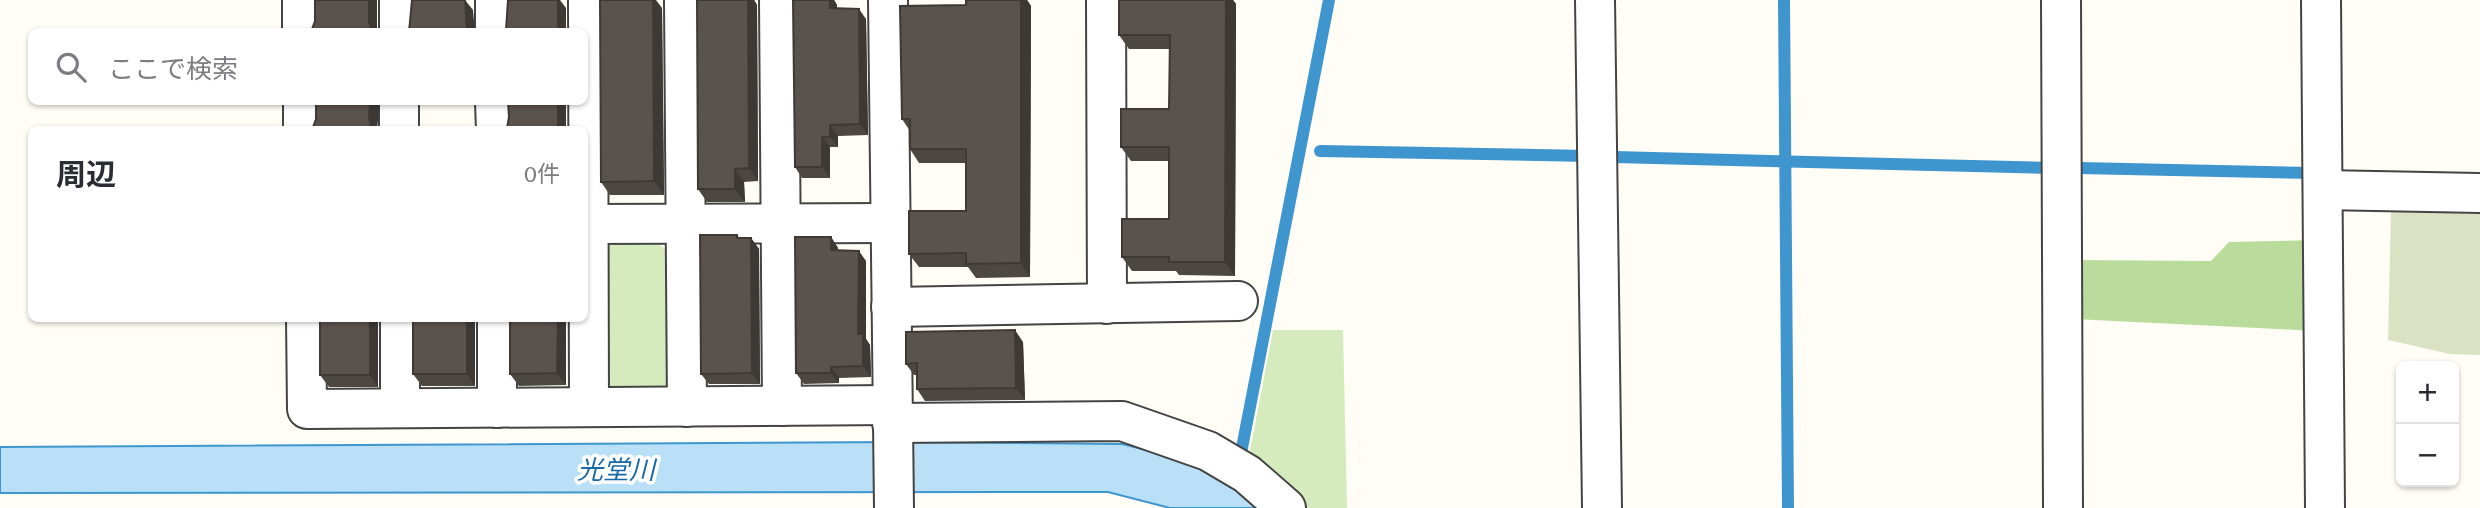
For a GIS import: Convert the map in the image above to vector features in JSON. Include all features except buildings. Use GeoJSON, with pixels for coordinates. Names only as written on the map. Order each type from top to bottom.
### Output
{"type":"FeatureCollection","features":[{"type":"Feature","properties":{"kind":"street"},"geometry":{"type":"LineString","coordinates":[[302,0],[302,28]]}},
{"type":"Feature","properties":{"kind":"street"},"geometry":{"type":"LineString","coordinates":[[399,0],[399,28]]}},
{"type":"Feature","properties":{"kind":"street"},"geometry":{"type":"LineString","coordinates":[[495,0],[495,28]]}},
{"type":"Feature","properties":{"kind":"street"},"geometry":{"type":"LineString","coordinates":[[588,0],[588,28]]}},
{"type":"Feature","properties":{"kind":"street"},"geometry":{"type":"LineString","coordinates":[[684,0],[687,407]]}},
{"type":"Feature","properties":{"kind":"street"},"geometry":{"type":"LineString","coordinates":[[779,0],[782,406]]}},
{"type":"Feature","properties":{"kind":"street"},"geometry":{"type":"LineString","coordinates":[[888,0],[894,508]]}},
{"type":"Feature","properties":{"kind":"street"},"geometry":{"type":"LineString","coordinates":[[1106,0],[1107,303]]}},
{"type":"Feature","properties":{"kind":"street"},"geometry":{"type":"LineString","coordinates":[[1595,0],[1602,508]]}},
{"type":"Feature","properties":{"kind":"street"},"geometry":{"type":"LineString","coordinates":[[2061,0],[2063,508]]}},
{"type":"Feature","properties":{"kind":"street"},"geometry":{"type":"LineString","coordinates":[[2322,0],[2325,508]]}},
{"type":"Feature","properties":{"kind":"street"},"geometry":{"type":"LineString","coordinates":[[303,105],[303,126]]}},
{"type":"Feature","properties":{"kind":"street"},"geometry":{"type":"LineString","coordinates":[[399,105],[399,126]]}},
{"type":"Feature","properties":{"kind":"street"},"geometry":{"type":"LineString","coordinates":[[495,105],[496,126]]}},
{"type":"Feature","properties":{"kind":"street"},"geometry":{"type":"LineString","coordinates":[[587,105],[587,126]]}},
{"type":"Feature","properties":{"kind":"street"},"geometry":{"type":"LineString","coordinates":[[2323,191],[2480,193]]}},
{"type":"Feature","properties":{"kind":"street"},"geometry":{"type":"LineString","coordinates":[[588,224],[890,223]]}},
{"type":"Feature","properties":{"kind":"street"},"geometry":{"type":"LineString","coordinates":[[891,307],[1238,301]]}},
{"type":"Feature","properties":{"kind":"street"},"geometry":{"type":"LineString","coordinates":[[306,322],[307,409],[782,406],[892,414],[1122,421],[1208,451],[1247,474],[1286,508]]}},
{"type":"Feature","properties":{"kind":"street"},"geometry":{"type":"LineString","coordinates":[[400,322],[400,408]]}},
{"type":"Feature","properties":{"kind":"street"},"geometry":{"type":"LineString","coordinates":[[497,322],[497,408]]}},
{"type":"Feature","properties":{"kind":"street"},"geometry":{"type":"LineString","coordinates":[[588,322],[589,407]]}},
{"type":"Feature","properties":{"kind":"green space"},"geometry":{"type":"Polygon","coordinates":[[[2391,211],[2480,214],[2480,355],[2450,354],[2388,340],[2391,211]]]}},
{"type":"Feature","properties":{"kind":"green space"},"geometry":{"type":"Polygon","coordinates":[[[2315,240],[2316,331],[2074,319],[2074,260],[2211,261],[2229,242],[2315,240]]]}},
{"type":"Feature","properties":{"kind":"green space"},"geometry":{"type":"Polygon","coordinates":[[[600,245],[660,245],[673,255],[675,379],[664,394],[600,392],[600,245]]]}},
{"type":"Feature","properties":{"kind":"green space"},"geometry":{"type":"Polygon","coordinates":[[[1273,330],[1343,330],[1347,508],[1307,508],[1248,461],[1273,330]]]}},
{"type":"Feature","properties":{"kind":"water","name":"光堂川"},"geometry":{"type":"Polygon","coordinates":[[[901,442],[1122,444],[1191,461],[1230,487],[1233,482],[1261,508],[1170,508],[1108,492],[0,493],[0,447],[901,442]]]}},
{"type":"Feature","properties":{"kind":"waterway"},"geometry":{"type":"LineString","coordinates":[[1241,453],[1329,0]]}},
{"type":"Feature","properties":{"kind":"waterway"},"geometry":{"type":"LineString","coordinates":[[1784,0],[1788,508]]}},
{"type":"Feature","properties":{"kind":"waterway"},"geometry":{"type":"LineString","coordinates":[[1320,151],[1588,156]]}},
{"type":"Feature","properties":{"kind":"waterway"},"geometry":{"type":"LineString","coordinates":[[1614,157],[2051,168]]}},
{"type":"Feature","properties":{"kind":"waterway"},"geometry":{"type":"LineString","coordinates":[[2080,168],[2315,173]]}}]}
